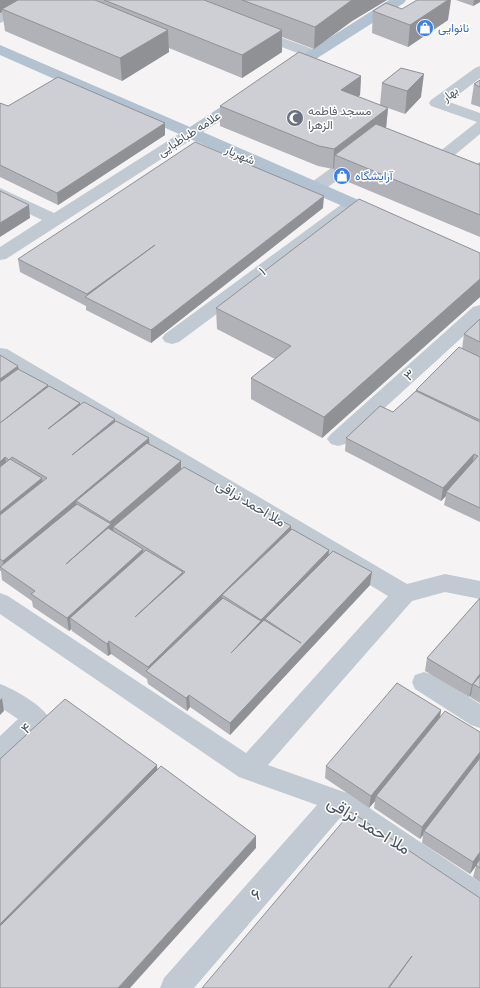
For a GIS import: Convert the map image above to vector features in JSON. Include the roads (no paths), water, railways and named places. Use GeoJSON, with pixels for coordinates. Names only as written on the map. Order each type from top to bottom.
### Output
{"type":"FeatureCollection","features":[{"type":"Feature","properties":{"kind":"main road"},"geometry":{"type":"LineString","coordinates":[[274,79],[399,0]]}},
{"type":"Feature","properties":{"kind":"main road","name":"شهریار"},"geometry":{"type":"LineString","coordinates":[[0,49],[315,188],[396,222]]}},
{"type":"Feature","properties":{"kind":"main road","name":"علامه طباطبایی"},"geometry":{"type":"LineString","coordinates":[[191,133],[255,91]]}},
{"type":"Feature","properties":{"kind":"street"},"geometry":{"type":"LineString","coordinates":[[0,19],[37,0]]}},
{"type":"Feature","properties":{"kind":"street"},"geometry":{"type":"LineString","coordinates":[[239,26],[313,54]]}},
{"type":"Feature","properties":{"kind":"street","name":"بهار"},"geometry":{"type":"LineString","coordinates":[[480,71],[437,103],[480,118]]}},
{"type":"Feature","properties":{"kind":"street"},"geometry":{"type":"LineString","coordinates":[[410,157],[432,165],[480,126]]}},
{"type":"Feature","properties":{"kind":"street","name":"علامه طباطبایی"},"geometry":{"type":"LineString","coordinates":[[0,255],[191,133]]}},
{"type":"Feature","properties":{"kind":"street"},"geometry":{"type":"LineString","coordinates":[[315,188],[369,149]]}},
{"type":"Feature","properties":{"kind":"street"},"geometry":{"type":"LineString","coordinates":[[0,193],[55,220]]}},
{"type":"Feature","properties":{"kind":"street","name":"۱"},"geometry":{"type":"LineString","coordinates":[[172,338],[353,204]]}},
{"type":"Feature","properties":{"kind":"street","name":"۳"},"geometry":{"type":"LineString","coordinates":[[338,439],[480,310]]}},
{"type":"Feature","properties":{"kind":"street","name":"ملا احمد نراقی"},"geometry":{"type":"LineString","coordinates":[[0,354],[404,594]]}},
{"type":"Feature","properties":{"kind":"street"},"geometry":{"type":"LineString","coordinates":[[248,769],[404,594],[446,582],[480,590]]}},
{"type":"Feature","properties":{"kind":"street","name":"ملا احمد نراقی"},"geometry":{"type":"LineString","coordinates":[[0,602],[248,769],[338,801],[480,898]]}},
{"type":"Feature","properties":{"kind":"street"},"geometry":{"type":"LineString","coordinates":[[424,682],[480,717]]}},
{"type":"Feature","properties":{"kind":"street","name":"۴"},"geometry":{"type":"LineString","coordinates":[[0,694],[36,718],[0,752]]}},
{"type":"Feature","properties":{"kind":"street","name":"۶"},"geometry":{"type":"LineString","coordinates":[[175,988],[338,801]]}},
{"type":"Feature","properties":{"kind":"place","name":"نانوایی"},"geometry":{"type":"Point","coordinates":[425,28]}},
{"type":"Feature","properties":{"kind":"place","name":"مسجد فاطمه الزهرا"},"geometry":{"type":"Point","coordinates":[295,118]}},
{"type":"Feature","properties":{"kind":"place","name":"آرایشگاه"},"geometry":{"type":"Point","coordinates":[342,176]}}]}
